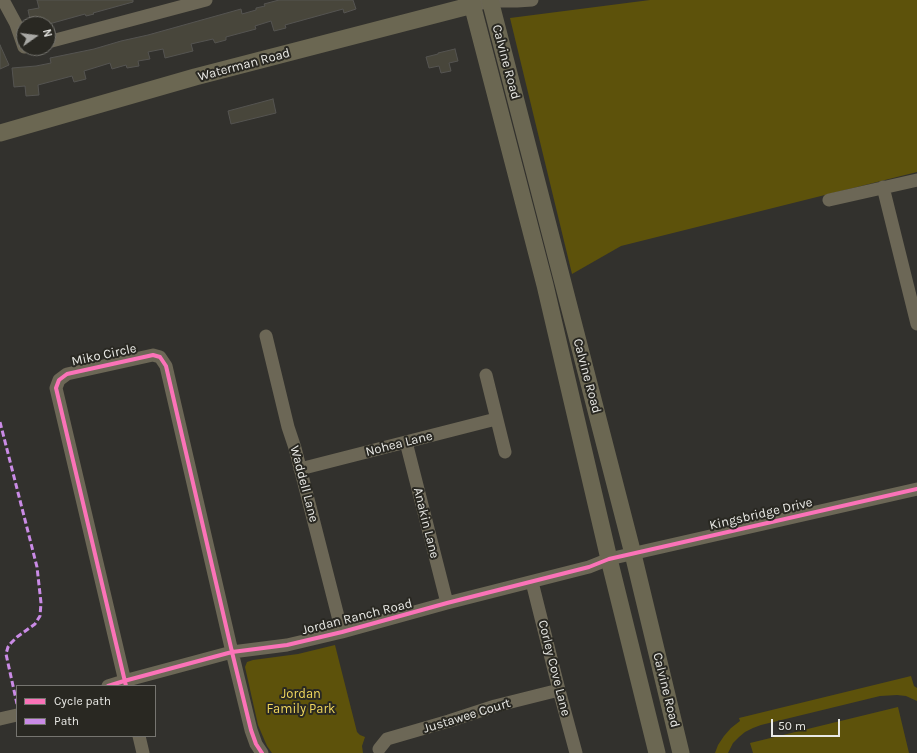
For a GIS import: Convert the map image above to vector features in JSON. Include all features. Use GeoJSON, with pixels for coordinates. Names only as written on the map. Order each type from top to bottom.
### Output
{"type":"FeatureCollection","features":[{"type":"Feature","properties":{"kind":"main road","name":"Calvine Road"},"geometry":{"type":"LineString","coordinates":[[491,0],[633,554],[681,753]]}},
{"type":"Feature","properties":{"kind":"main road","name":"Calvine Road"},"geometry":{"type":"LineString","coordinates":[[472,3],[545,285],[609,559],[657,753]]}},
{"type":"Feature","properties":{"kind":"main road","name":"Waterman Road"},"geometry":{"type":"LineString","coordinates":[[0,133],[195,78],[472,3]]}},
{"type":"Feature","properties":{"kind":"street"},"geometry":{"type":"LineString","coordinates":[[4,0],[16,24]]}},
{"type":"Feature","properties":{"kind":"street"},"geometry":{"type":"LineString","coordinates":[[56,40],[206,0]]}},
{"type":"Feature","properties":{"kind":"street","name":"Waterman Road"},"geometry":{"type":"LineString","coordinates":[[472,3],[491,0],[517,2],[532,0]]}},
{"type":"Feature","properties":{"kind":"street"},"geometry":{"type":"LineString","coordinates":[[830,200],[917,180]]}},
{"type":"Feature","properties":{"kind":"street"},"geometry":{"type":"LineString","coordinates":[[883,188],[914,301],[917,324]]}},
{"type":"Feature","properties":{"kind":"street","name":"Waddell Lane"},"geometry":{"type":"LineString","coordinates":[[266,336],[288,427],[295,448],[342,632]]}},
{"type":"Feature","properties":{"kind":"street","name":"Miko Circle"},"geometry":{"type":"LineString","coordinates":[[125,683],[56,388],[59,380],[67,374],[153,355],[160,357],[166,366],[232,652]]}},
{"type":"Feature","properties":{"kind":"street"},"geometry":{"type":"LineString","coordinates":[[486,375],[505,452]]}},
{"type":"Feature","properties":{"kind":"street","name":"Nohea Lane"},"geometry":{"type":"LineString","coordinates":[[300,469],[496,419]]}},
{"type":"Feature","properties":{"kind":"street","name":"Anakin Lane"},"geometry":{"type":"LineString","coordinates":[[406,442],[447,604]]}},
{"type":"Feature","properties":{"kind":"street","name":"Kingsbridge Drive"},"geometry":{"type":"LineString","coordinates":[[609,559],[917,489]]}},
{"type":"Feature","properties":{"kind":"street","name":"Jordan Ranch Road"},"geometry":{"type":"LineString","coordinates":[[114,685],[232,652],[287,645],[342,632],[589,567],[609,559]]}},
{"type":"Feature","properties":{"kind":"street","name":"Corley Cove Lane"},"geometry":{"type":"LineString","coordinates":[[532,582],[576,753]]}},
{"type":"Feature","properties":{"kind":"street"},"geometry":{"type":"LineString","coordinates":[[232,652],[251,730],[256,744],[262,753]]}},
{"type":"Feature","properties":{"kind":"street","name":"Justawee Court"},"geometry":{"type":"LineString","coordinates":[[378,748],[387,739],[495,706],[559,690]]}},
{"type":"Feature","properties":{"kind":"street"},"geometry":{"type":"LineString","coordinates":[[0,719],[16,714]]}},
{"type":"Feature","properties":{"kind":"street"},"geometry":{"type":"LineString","coordinates":[[139,737],[143,753]]}},
{"type":"Feature","properties":{"kind":"green space"},"geometry":{"type":"Polygon","coordinates":[[[650,0],[917,0],[917,172],[621,246],[572,274],[510,18],[650,0]]]}},
{"type":"Feature","properties":{"kind":"green space","name":"Jordan Family Park"},"geometry":{"type":"Polygon","coordinates":[[[335,645],[357,732],[365,737],[362,746],[363,753],[272,753],[267,746],[258,725],[245,667],[247,662],[298,654],[335,645]]]}},
{"type":"Feature","properties":{"kind":"green space"},"geometry":{"type":"Polygon","coordinates":[[[911,676],[914,686],[917,688],[917,701],[906,696],[880,696],[761,725],[745,732],[739,737],[733,743],[728,753],[715,753],[724,736],[740,721],[739,718],[911,676]]]}},
{"type":"Feature","properties":{"kind":"green space"},"geometry":{"type":"Polygon","coordinates":[[[898,707],[909,753],[753,753],[750,743],[898,707]]]}},
{"type":"Feature","properties":{"kind":"building"},"geometry":{"type":"Polygon","coordinates":[[[37,0],[133,0],[133,2],[93,13],[94,14],[86,16],[85,14],[56,22],[56,16],[29,16],[28,10],[39,8],[37,0]]]}},
{"type":"Feature","properties":{"kind":"building"},"geometry":{"type":"Polygon","coordinates":[[[279,0],[353,0],[356,9],[344,13],[343,9],[285,25],[286,28],[274,31],[271,21],[255,26],[256,29],[226,37],[226,40],[215,43],[213,39],[191,44],[193,51],[165,58],[163,49],[148,52],[150,59],[138,61],[139,66],[127,68],[126,65],[112,69],[110,63],[84,71],[86,79],[74,82],[72,76],[38,85],[39,95],[26,96],[25,86],[14,87],[12,68],[51,63],[50,58],[94,49],[241,9],[242,14],[265,6],[264,4],[279,0]]]}},
{"type":"Feature","properties":{"kind":"building"},"geometry":{"type":"Polygon","coordinates":[[[0,45],[9,65],[0,69],[0,45]]]}},
{"type":"Feature","properties":{"kind":"building"},"geometry":{"type":"Polygon","coordinates":[[[455,49],[458,61],[449,63],[451,71],[441,73],[439,66],[429,68],[426,57],[455,49]]]}},
{"type":"Feature","properties":{"kind":"building"},"geometry":{"type":"Polygon","coordinates":[[[273,99],[276,113],[231,124],[228,111],[273,99]]]}},
{"type":"Feature","properties":{"kind":"marked path"},"geometry":{"type":"LineString","coordinates":[[0,422],[37,567],[41,603],[40,616],[35,624],[11,643],[6,654],[16,699]]}},
{"type":"Feature","properties":{"kind":"cycle path"},"geometry":{"type":"LineString","coordinates":[[126,685],[56,388],[59,380],[67,374],[153,355],[160,357],[166,366],[251,730],[256,744],[262,753]]}},
{"type":"Feature","properties":{"kind":"cycle path"},"geometry":{"type":"LineString","coordinates":[[111,685],[232,652],[287,645],[342,632],[447,603],[589,567],[609,559],[917,489]]}}]}
